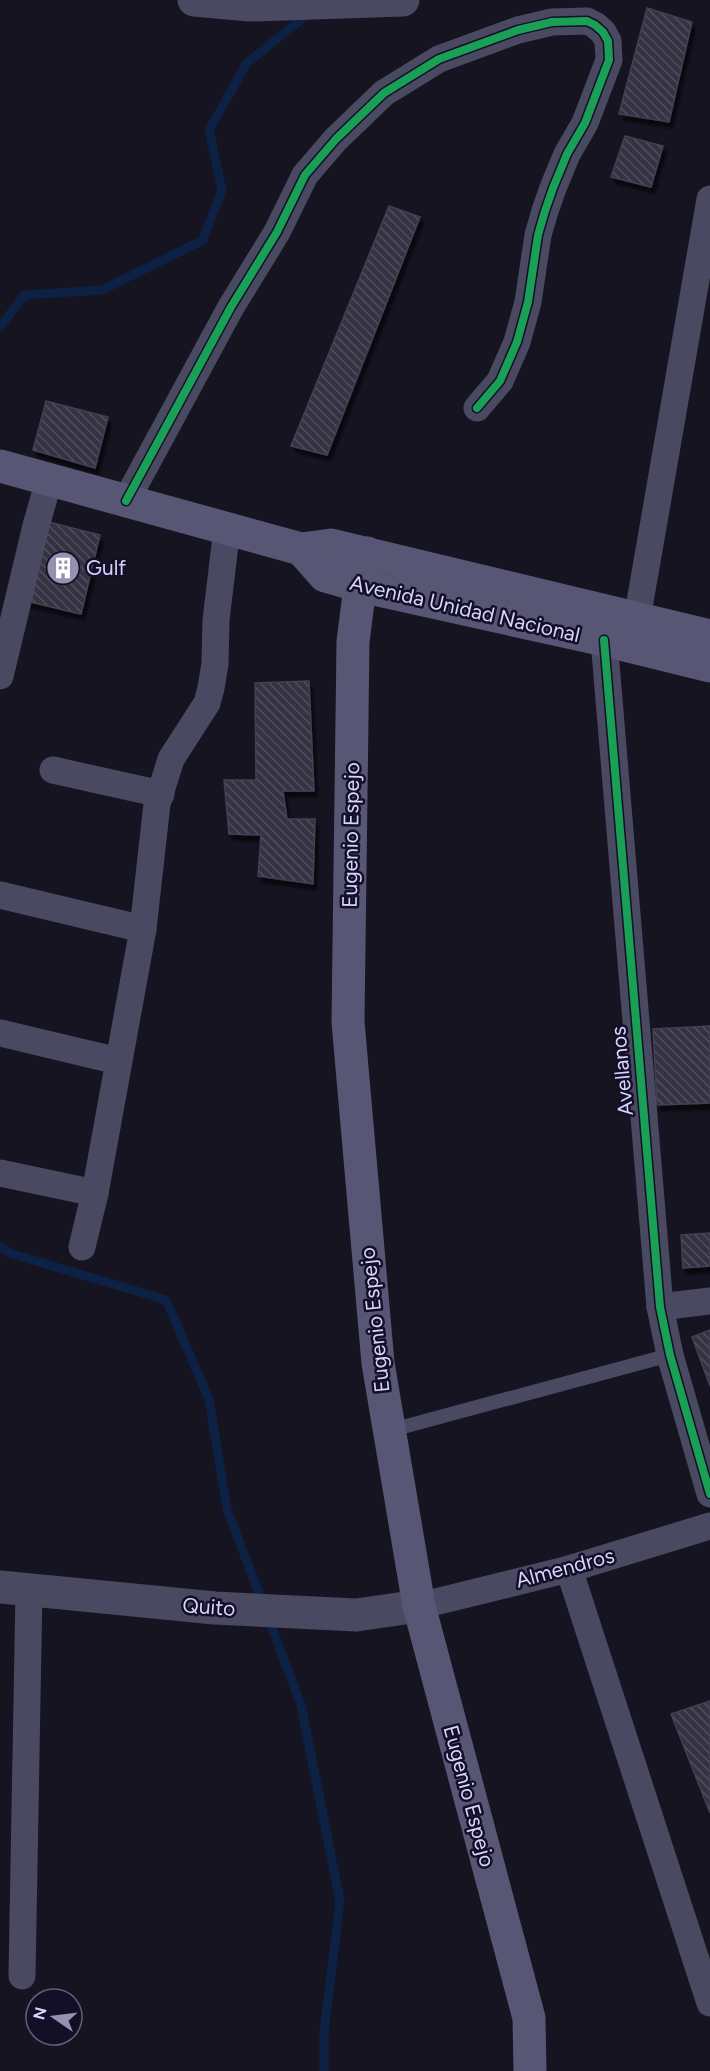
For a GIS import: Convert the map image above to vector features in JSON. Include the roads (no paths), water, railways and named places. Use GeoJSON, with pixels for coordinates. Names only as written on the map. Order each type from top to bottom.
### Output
{"type":"FeatureCollection","features":[{"type":"Feature","properties":{"kind":"main road","name":"Avenida Unidad Nacional"},"geometry":{"type":"LineString","coordinates":[[7,469],[301,549],[331,545],[710,636]]}},
{"type":"Feature","properties":{"kind":"main road","name":"Avenida Unidad Nacional"},"geometry":{"type":"LineString","coordinates":[[301,549],[325,576],[710,666]]}},
{"type":"Feature","properties":{"kind":"main road","name":"Eugenio Espejo"},"geometry":{"type":"LineString","coordinates":[[367,554],[360,586],[353,642],[348,1022],[378,1363],[419,1606],[529,2018],[530,2071]]}},
{"type":"Feature","properties":{"kind":"street"},"geometry":{"type":"LineString","coordinates":[[194,0],[250,5],[394,1]]}},
{"type":"Feature","properties":{"kind":"street"},"geometry":{"type":"LineString","coordinates":[[126,501],[231,307],[277,232],[305,175],[336,139],[384,93],[439,59],[518,30],[552,22],[586,21],[595,24],[603,32],[608,42],[609,60],[585,123],[567,154],[545,211],[538,235],[528,302],[517,342],[500,381],[477,408]]}},
{"type":"Feature","properties":{"kind":"street"},"geometry":{"type":"LineString","coordinates":[[638,619],[710,199]]}},
{"type":"Feature","properties":{"kind":"street"},"geometry":{"type":"LineString","coordinates":[[0,676],[36,526],[50,480]]}},
{"type":"Feature","properties":{"kind":"street"},"geometry":{"type":"LineString","coordinates":[[82,1248],[95,1193],[143,929],[157,804],[171,759],[207,703],[211,688],[227,528]]}},
{"type":"Feature","properties":{"kind":"street","name":"Avellanos"},"geometry":{"type":"LineString","coordinates":[[604,640],[660,1307],[669,1355],[710,1494]]}},
{"type":"Feature","properties":{"kind":"street"},"geometry":{"type":"LineString","coordinates":[[53,770],[161,794]]}},
{"type":"Feature","properties":{"kind":"street"},"geometry":{"type":"LineString","coordinates":[[0,895],[143,929]]}},
{"type":"Feature","properties":{"kind":"street"},"geometry":{"type":"LineString","coordinates":[[0,1033],[118,1061]]}},
{"type":"Feature","properties":{"kind":"street"},"geometry":{"type":"LineString","coordinates":[[0,1173],[95,1193]]}},
{"type":"Feature","properties":{"kind":"street"},"geometry":{"type":"LineString","coordinates":[[660,1307],[710,1301]]}},
{"type":"Feature","properties":{"kind":"street","name":"Almendros"},"geometry":{"type":"LineString","coordinates":[[419,1606],[569,1569],[710,1526]]}},
{"type":"Feature","properties":{"kind":"street"},"geometry":{"type":"LineString","coordinates":[[569,1569],[710,2003]]}},
{"type":"Feature","properties":{"kind":"street"},"geometry":{"type":"LineString","coordinates":[[22,1976],[26,1590]]}},
{"type":"Feature","properties":{"kind":"street","name":"Quito"},"geometry":{"type":"LineString","coordinates":[[26,1590],[215,1608],[356,1615],[419,1606]]}},
{"type":"Feature","properties":{"kind":"lane"},"geometry":{"type":"LineString","coordinates":[[388,1431],[669,1355]]}},
{"type":"Feature","properties":{"kind":"waterway"},"geometry":{"type":"LineString","coordinates":[[0,327],[24,295],[102,290],[203,240],[222,190],[209,130],[247,63],[309,13]]}},
{"type":"Feature","properties":{"kind":"waterway"},"geometry":{"type":"LineString","coordinates":[[0,1247],[9,1253],[166,1300],[209,1399],[227,1509],[263,1604]]}},
{"type":"Feature","properties":{"kind":"waterway"},"geometry":{"type":"LineString","coordinates":[[268,1617],[301,1705],[340,1901],[324,2031],[324,2071]]}},
{"type":"Feature","properties":{"kind":"place","name":"Gulf"},"geometry":{"type":"Point","coordinates":[63,568]}}]}
